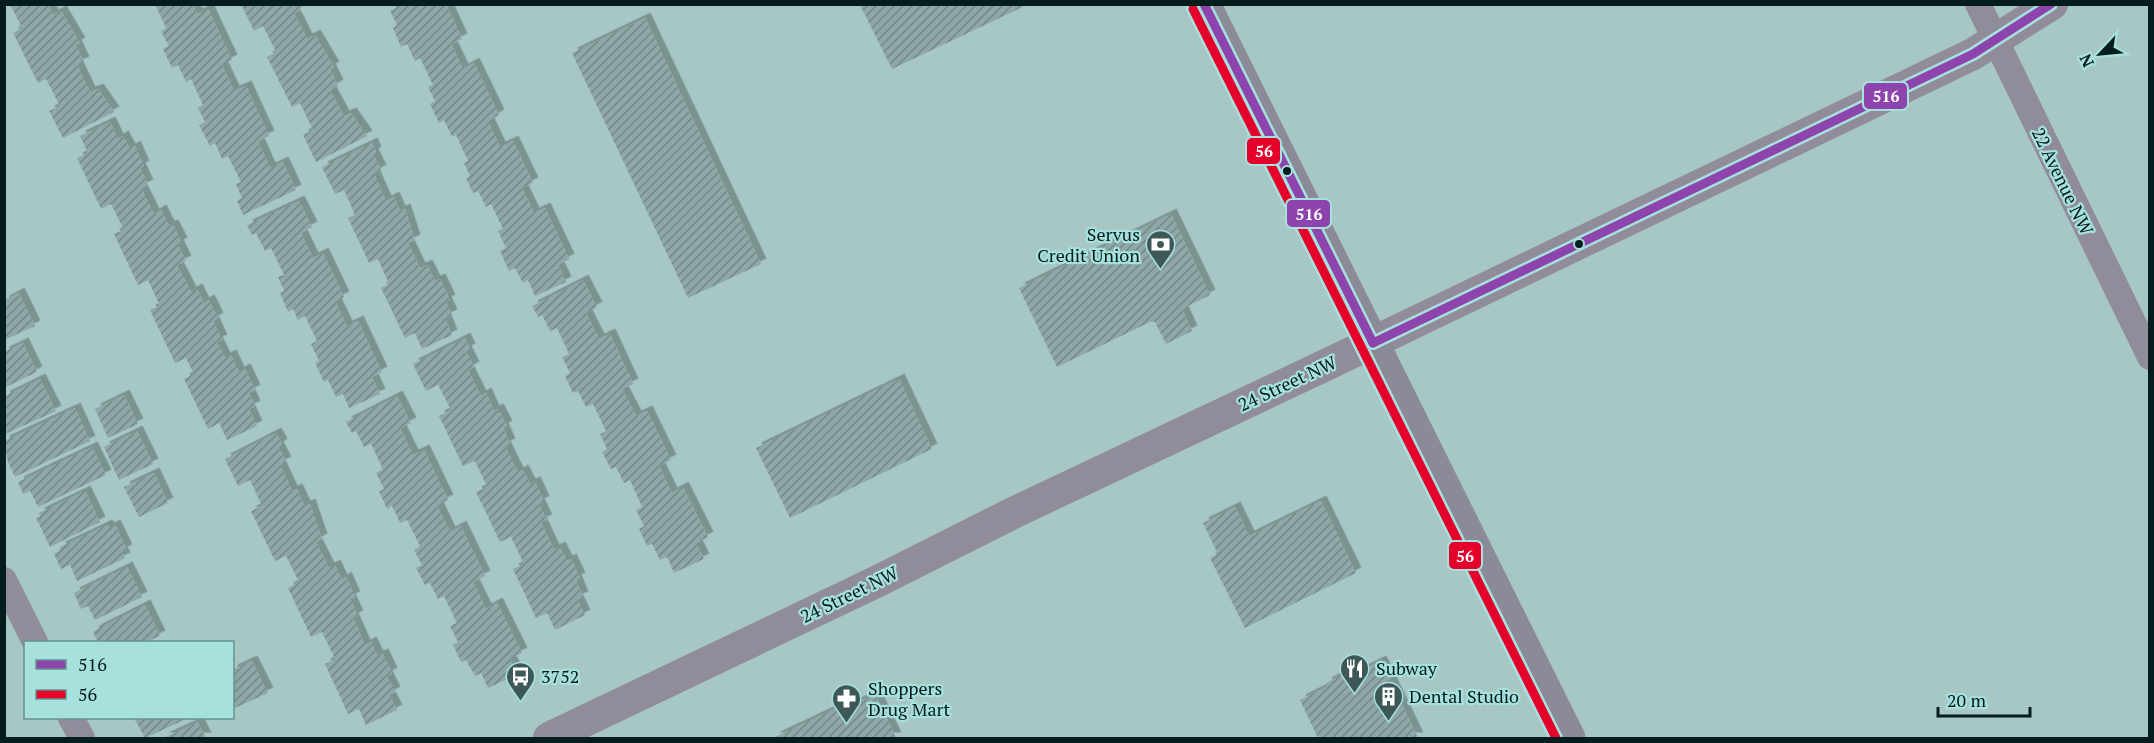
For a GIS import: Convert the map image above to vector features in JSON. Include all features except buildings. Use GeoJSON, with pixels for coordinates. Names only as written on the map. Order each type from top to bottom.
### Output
{"type":"FeatureCollection","features":[{"type":"Feature","properties":{"kind":"main road"},"geometry":{"type":"LineString","coordinates":[[1204,4],[1569,738]]}},
{"type":"Feature","properties":{"kind":"street","name":"22 Avenue NW"},"geometry":{"type":"LineString","coordinates":[[1978,4],[2150,357]]}},
{"type":"Feature","properties":{"kind":"street","name":"24 Street NW"},"geometry":{"type":"LineString","coordinates":[[549,738],[1996,42],[2052,4]]}},
{"type":"Feature","properties":{"kind":"street"},"geometry":{"type":"LineString","coordinates":[[4,580],[34,641]]}},
{"type":"Feature","properties":{"kind":"street"},"geometry":{"type":"LineString","coordinates":[[73,719],[82,738]]}},
{"type":"Feature","properties":{"kind":"transit line","name":"516"},"geometry":{"type":"LineString","coordinates":[[1204,4],[1373,343]]}},
{"type":"Feature","properties":{"kind":"transit line","name":"516"},"geometry":{"type":"LineString","coordinates":[[1373,343],[1973,54],[2051,4]]}},
{"type":"Feature","properties":{"kind":"transit line","name":"56"},"geometry":{"type":"LineString","coordinates":[[1193,9],[1556,738]]}},
{"type":"Feature","properties":{"kind":"place","name":"Servus Credit Union"},"geometry":{"type":"Point","coordinates":[1161,270]}},
{"type":"Feature","properties":{"kind":"place","name":"Subway"},"geometry":{"type":"Point","coordinates":[1355,694]}},
{"type":"Feature","properties":{"kind":"place","name":"3752"},"geometry":{"type":"Point","coordinates":[520,702]}},
{"type":"Feature","properties":{"kind":"place","name":"Dental Studio"},"geometry":{"type":"Point","coordinates":[1388,722]}},
{"type":"Feature","properties":{"kind":"place","name":"Shoppers Drug Mart"},"geometry":{"type":"Point","coordinates":[847,724]}}]}
